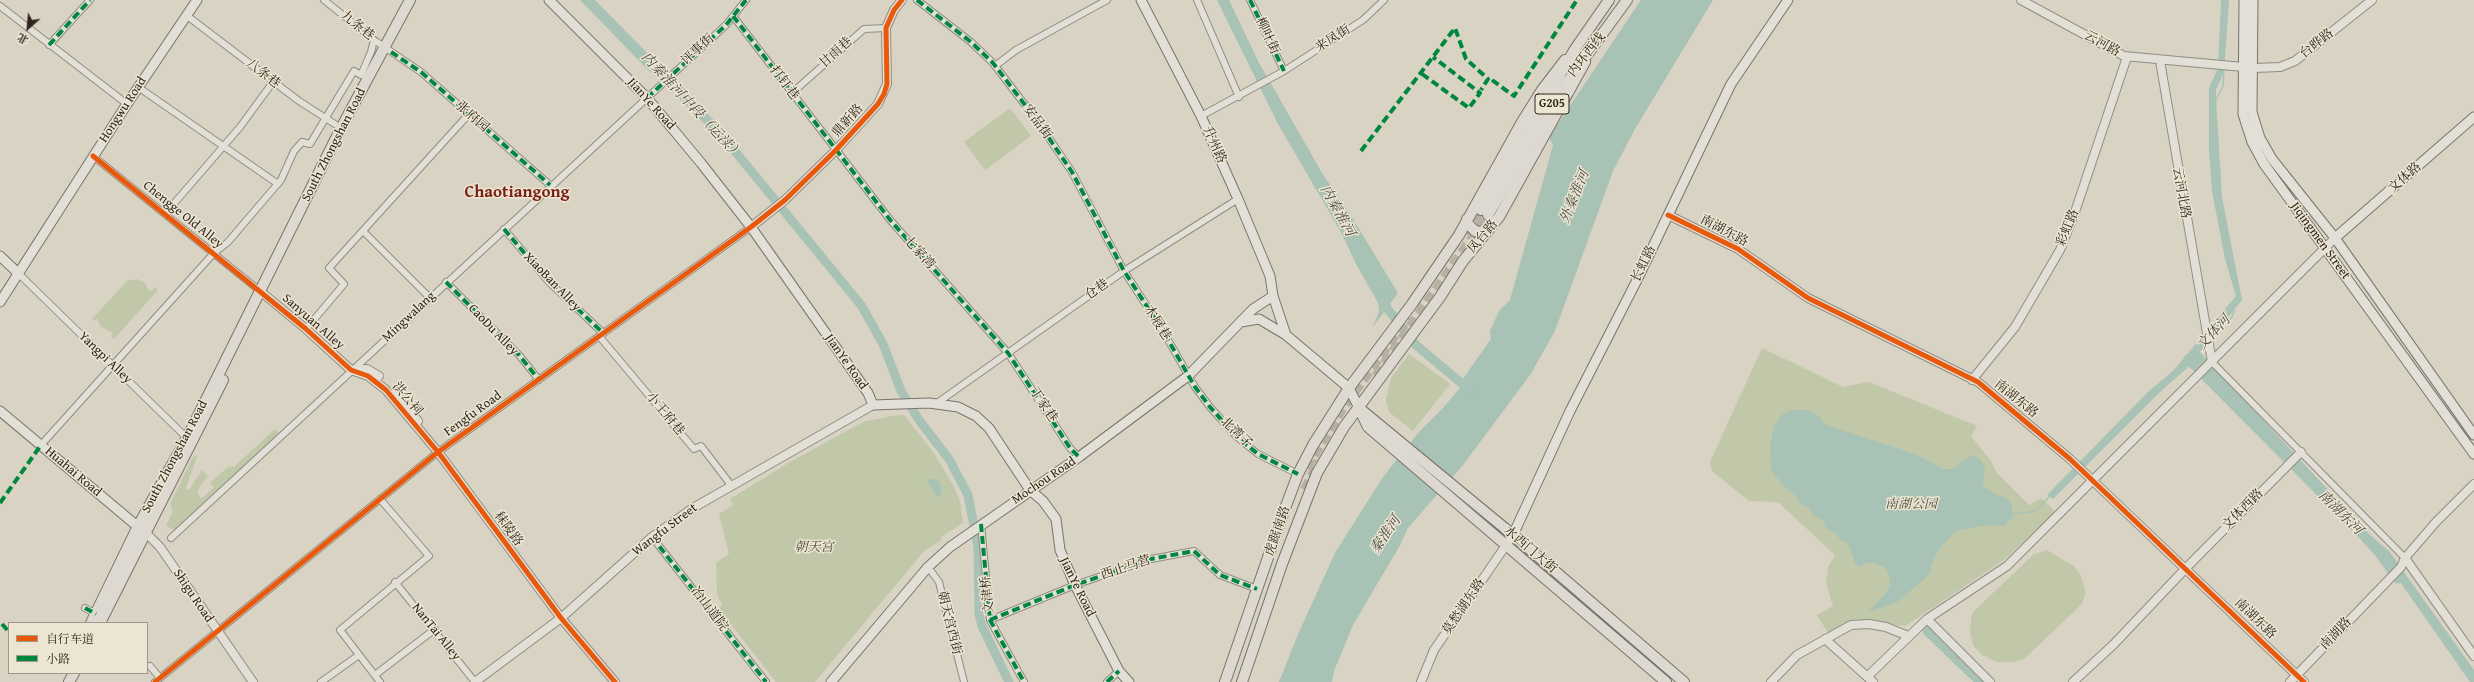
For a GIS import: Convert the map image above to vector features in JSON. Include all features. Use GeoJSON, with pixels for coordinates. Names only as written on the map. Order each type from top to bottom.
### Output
{"type":"FeatureCollection","features":[{"type":"Feature","properties":{"kind":"main road","name":"South Zhongshan Road"},"geometry":{"type":"LineString","coordinates":[[96,620],[141,529],[258,306],[260,291],[342,128],[388,50],[410,0]]}},
{"type":"Feature","properties":{"kind":"main road","name":"JianYe Road"},"geometry":{"type":"LineString","coordinates":[[549,0],[647,98],[751,228],[868,393],[873,405],[917,402],[937,403],[958,407],[976,416],[988,428],[1030,490],[1043,501],[1056,519],[1060,550],[1075,585],[1119,671],[1129,682]]}},
{"type":"Feature","properties":{"kind":"main road","name":"升州路"},"geometry":{"type":"LineString","coordinates":[[1142,0],[1201,116],[1238,199],[1270,276],[1273,296]]}},
{"type":"Feature","properties":{"kind":"main road","name":"内环西线"},"geometry":{"type":"LineString","coordinates":[[1609,0],[1575,49],[1484,212],[1568,81],[1589,55],[1627,0]]}},
{"type":"Feature","properties":{"kind":"main road","name":"长虹路"},"geometry":{"type":"LineString","coordinates":[[1513,535],[1570,411],[1668,215],[1731,84],[1788,0]]}},
{"type":"Feature","properties":{"kind":"main road","name":"Jiqingmen Street"},"geometry":{"type":"LineString","coordinates":[[2244,0],[2252,112],[2260,138],[2272,159],[2335,238],[2474,435]]}},
{"type":"Feature","properties":{"kind":"main road","name":"Jiqingmen Street"},"geometry":{"type":"LineString","coordinates":[[2253,0],[2249,68],[2243,114],[2252,142],[2264,164],[2474,454]]}},
{"type":"Feature","properties":{"kind":"main road","name":"Hongwu Road"},"geometry":{"type":"LineString","coordinates":[[0,302],[93,156],[186,15],[193,1]]}},
{"type":"Feature","properties":{"kind":"main road","name":"凤台路"},"geometry":{"type":"LineString","coordinates":[[1349,388],[1412,304],[1459,235],[1542,90],[1575,49]]}},
{"type":"Feature","properties":{"kind":"main road","name":"凤台路"},"geometry":{"type":"LineString","coordinates":[[1359,408],[1427,315],[1463,261],[1500,217],[1589,55]]}},
{"type":"Feature","properties":{"kind":"main road","name":"文体路"},"geometry":{"type":"LineString","coordinates":[[2335,238],[2474,117]]}},
{"type":"Feature","properties":{"kind":"main road"},"geometry":{"type":"LineString","coordinates":[[1467,219],[1468,224],[1474,231],[1480,232],[1490,228]]}},
{"type":"Feature","properties":{"kind":"main road"},"geometry":{"type":"LineString","coordinates":[[0,256],[18,273]]}},
{"type":"Feature","properties":{"kind":"main road"},"geometry":{"type":"LineString","coordinates":[[1273,296],[1286,334]]}},
{"type":"Feature","properties":{"kind":"main road","name":"Mochou Road"},"geometry":{"type":"LineString","coordinates":[[831,682],[928,567],[960,539],[1079,457],[1188,376],[1253,310],[1273,296]]}},
{"type":"Feature","properties":{"kind":"main road"},"geometry":{"type":"LineString","coordinates":[[1241,322],[1259,319],[1286,334],[1349,388],[1359,408]]}},
{"type":"Feature","properties":{"kind":"main road","name":"虎踞南路"},"geometry":{"type":"LineString","coordinates":[[1225,682],[1298,474],[1322,430],[1349,388]]}},
{"type":"Feature","properties":{"kind":"main road","name":"水西门大街"},"geometry":{"type":"LineString","coordinates":[[1359,408],[1513,535],[1684,682]]}},
{"type":"Feature","properties":{"kind":"main road","name":"水西门大街"},"geometry":{"type":"LineString","coordinates":[[1359,408],[1368,427],[1505,546],[1666,682]]}},
{"type":"Feature","properties":{"kind":"main road","name":"虎踞南路"},"geometry":{"type":"LineString","coordinates":[[1242,682],[1308,492],[1337,439],[1359,408]]}},
{"type":"Feature","properties":{"kind":"main road","name":"Huahai Road"},"geometry":{"type":"LineString","coordinates":[[0,411],[141,529]]}},
{"type":"Feature","properties":{"kind":"main road"},"geometry":{"type":"LineString","coordinates":[[1322,430],[1334,427],[1337,439]]}},
{"type":"Feature","properties":{"kind":"street"},"geometry":{"type":"LineString","coordinates":[[49,45],[90,0]]}},
{"type":"Feature","properties":{"kind":"street","name":"九条巷"},"geometry":{"type":"LineString","coordinates":[[324,0],[388,50]]}},
{"type":"Feature","properties":{"kind":"street","name":"评事街"},"geometry":{"type":"LineString","coordinates":[[647,98],[672,73],[726,25],[746,0]]}},
{"type":"Feature","properties":{"kind":"street","name":"鼎新路"},"geometry":{"type":"LineString","coordinates":[[751,228],[785,200],[836,150],[878,104],[884,94],[886,84],[886,28],[894,10],[902,0]]}},
{"type":"Feature","properties":{"kind":"street","name":"安品街"},"geometry":{"type":"LineString","coordinates":[[917,0],[971,42],[995,66],[1072,172],[1124,271]]}},
{"type":"Feature","properties":{"kind":"street"},"geometry":{"type":"LineString","coordinates":[[995,66],[1016,50],[1107,0]]}},
{"type":"Feature","properties":{"kind":"street"},"geometry":{"type":"LineString","coordinates":[[1197,0],[1239,97],[1201,116]]}},
{"type":"Feature","properties":{"kind":"street","name":"柳叶街"},"geometry":{"type":"LineString","coordinates":[[1250,0],[1282,72]]}},
{"type":"Feature","properties":{"kind":"street","name":"来凤街"},"geometry":{"type":"LineString","coordinates":[[1239,97],[1282,72],[1363,20],[1384,0]]}},
{"type":"Feature","properties":{"kind":"street","name":"云河路"},"geometry":{"type":"LineString","coordinates":[[2021,0],[2127,57],[2232,67]]}},
{"type":"Feature","properties":{"kind":"street","name":"台晔路"},"geometry":{"type":"LineString","coordinates":[[2232,67],[2280,67],[2295,61],[2372,0]]}},
{"type":"Feature","properties":{"kind":"street"},"geometry":{"type":"LineString","coordinates":[[0,6],[127,104]]}},
{"type":"Feature","properties":{"kind":"street","name":"八条巷"},"geometry":{"type":"LineString","coordinates":[[186,15],[324,119],[342,128]]}},
{"type":"Feature","properties":{"kind":"street","name":"打钉巷"},"geometry":{"type":"LineString","coordinates":[[733,16],[836,150]]}},
{"type":"Feature","properties":{"kind":"street","name":"甘雨巷"},"geometry":{"type":"LineString","coordinates":[[792,93],[864,29],[886,28]]}},
{"type":"Feature","properties":{"kind":"street"},"geometry":{"type":"LineString","coordinates":[[41,445],[112,364],[213,254],[228,242],[278,184],[294,151],[302,142],[310,144],[354,71],[361,75],[371,52],[374,40]]}},
{"type":"Feature","properties":{"kind":"street","name":"张府园"},"geometry":{"type":"LineString","coordinates":[[388,50],[421,72],[550,185]]}},
{"type":"Feature","properties":{"kind":"street","name":"彩虹路"},"geometry":{"type":"LineString","coordinates":[[1972,380],[2015,327],[2060,250],[2075,212],[2127,57]]}},
{"type":"Feature","properties":{"kind":"street","name":"云河北路"},"geometry":{"type":"LineString","coordinates":[[2160,61],[2211,363]]}},
{"type":"Feature","properties":{"kind":"street"},"geometry":{"type":"LineString","coordinates":[[165,214],[240,127],[273,82]]}},
{"type":"Feature","properties":{"kind":"street"},"geometry":{"type":"LineString","coordinates":[[138,87],[278,184]]}},
{"type":"Feature","properties":{"kind":"street","name":"Mingwalang"},"geometry":{"type":"LineString","coordinates":[[172,538],[550,185],[647,98]]}},
{"type":"Feature","properties":{"kind":"street"},"geometry":{"type":"LineString","coordinates":[[306,329],[344,284],[329,268],[469,114]]}},
{"type":"Feature","properties":{"kind":"street","name":"七家湾"},"geometry":{"type":"LineString","coordinates":[[836,150],[895,225],[1008,353]]}},
{"type":"Feature","properties":{"kind":"street","name":"Chengge Old Alley"},"geometry":{"type":"LineString","coordinates":[[93,156],[260,291]]}},
{"type":"Feature","properties":{"kind":"street","name":"仓巷"},"geometry":{"type":"LineString","coordinates":[[937,403],[1124,271],[1238,199]]}},
{"type":"Feature","properties":{"kind":"street","name":"南湖东路"},"geometry":{"type":"LineString","coordinates":[[1668,215],[1738,249],[1808,298],[1972,380],[2070,459],[2304,682]]}},
{"type":"Feature","properties":{"kind":"street","name":"XiaoBan Alley"},"geometry":{"type":"LineString","coordinates":[[504,228],[549,282],[601,335]]}},
{"type":"Feature","properties":{"kind":"street","name":"Fengfu Road"},"geometry":{"type":"LineString","coordinates":[[157,680],[438,452],[751,228]]}},
{"type":"Feature","properties":{"kind":"street"},"geometry":{"type":"LineString","coordinates":[[363,231],[430,298]]}},
{"type":"Feature","properties":{"kind":"street"},"geometry":{"type":"LineString","coordinates":[[1825,639],[1871,679],[1908,636],[1927,619],[2007,566],[2335,238]]}},
{"type":"Feature","properties":{"kind":"street","name":"木屐巷"},"geometry":{"type":"LineString","coordinates":[[1124,271],[1163,331],[1188,376]]}},
{"type":"Feature","properties":{"kind":"street","name":"Yangpi Alley"},"geometry":{"type":"LineString","coordinates":[[18,273],[189,440]]}},
{"type":"Feature","properties":{"kind":"street","name":"CaoDu Alley"},"geometry":{"type":"LineString","coordinates":[[446,282],[519,355],[539,380]]}},
{"type":"Feature","properties":{"kind":"street","name":"Sanyuan Alley"},"geometry":{"type":"LineString","coordinates":[[260,291],[306,329],[351,370]]}},
{"type":"Feature","properties":{"kind":"street","name":"小王府巷"},"geometry":{"type":"LineString","coordinates":[[601,335],[694,449],[701,446],[731,485]]}},
{"type":"Feature","properties":{"kind":"street","name":"丁家巷"},"geometry":{"type":"LineString","coordinates":[[1008,353],[1070,448],[1079,457]]}},
{"type":"Feature","properties":{"kind":"street"},"geometry":{"type":"LineString","coordinates":[[2211,363],[2299,455],[2405,558],[2474,656]]}},
{"type":"Feature","properties":{"kind":"street","name":"洪公祠"},"geometry":{"type":"LineString","coordinates":[[351,370],[368,376],[386,390],[438,452]]}},
{"type":"Feature","properties":{"kind":"street","name":"北湾子"},"geometry":{"type":"LineString","coordinates":[[1188,376],[1210,407],[1238,437],[1258,454],[1298,474]]}},
{"type":"Feature","properties":{"kind":"street","name":"Wangfu Street"},"geometry":{"type":"LineString","coordinates":[[475,682],[561,618],[652,536],[693,508],[731,485],[873,405]]}},
{"type":"Feature","properties":{"kind":"street","name":"秣陵路"},"geometry":{"type":"LineString","coordinates":[[438,452],[561,618],[615,682]]}},
{"type":"Feature","properties":{"kind":"street","name":"文体西路"},"geometry":{"type":"LineString","coordinates":[[2073,682],[2114,644],[2186,568],[2299,455]]}},
{"type":"Feature","properties":{"kind":"street"},"geometry":{"type":"LineString","coordinates":[[2405,558],[2448,510],[2474,484]]}},
{"type":"Feature","properties":{"kind":"street"},"geometry":{"type":"LineString","coordinates":[[380,499],[429,556],[395,582],[340,630],[380,682]]}},
{"type":"Feature","properties":{"kind":"street","name":"文津桥"},"geometry":{"type":"LineString","coordinates":[[980,524],[990,620],[1024,682]]}},
{"type":"Feature","properties":{"kind":"street","name":"Shigu Road"},"geometry":{"type":"LineString","coordinates":[[141,529],[160,547],[253,682]]}},
{"type":"Feature","properties":{"kind":"street","name":"莫愁湖东路"},"geometry":{"type":"LineString","coordinates":[[1421,682],[1434,650],[1513,535]]}},
{"type":"Feature","properties":{"kind":"street","name":"冶山道院"},"geometry":{"type":"LineString","coordinates":[[652,536],[766,682]]}},
{"type":"Feature","properties":{"kind":"street","name":"西止马营"},"geometry":{"type":"LineString","coordinates":[[990,620],[1075,585],[1151,559],[1194,551],[1220,575],[1257,589]]}},
{"type":"Feature","properties":{"kind":"street","name":"南湖路"},"geometry":{"type":"LineString","coordinates":[[2290,682],[2402,566],[2405,558]]}},
{"type":"Feature","properties":{"kind":"street","name":"朝天宫西街"},"geometry":{"type":"LineString","coordinates":[[928,567],[939,582],[964,682]]}},
{"type":"Feature","properties":{"kind":"street","name":"NanTai Alley"},"geometry":{"type":"LineString","coordinates":[[395,582],[435,629],[475,682]]}},
{"type":"Feature","properties":{"kind":"street"},"geometry":{"type":"LineString","coordinates":[[85,608],[96,620]]}},
{"type":"Feature","properties":{"kind":"street"},"geometry":{"type":"LineString","coordinates":[[1927,619],[1990,682]]}},
{"type":"Feature","properties":{"kind":"street"},"geometry":{"type":"LineString","coordinates":[[1771,682],[1797,655],[1851,625],[1870,624],[1886,627],[1908,636]]}},
{"type":"Feature","properties":{"kind":"street"},"geometry":{"type":"LineString","coordinates":[[375,675],[435,629]]}},
{"type":"Feature","properties":{"kind":"street"},"geometry":{"type":"LineString","coordinates":[[321,682],[359,654]]}},
{"type":"Feature","properties":{"kind":"street"},"geometry":{"type":"LineString","coordinates":[[150,666],[157,680]]}},
{"type":"Feature","properties":{"kind":"street"},"geometry":{"type":"LineString","coordinates":[[1107,682],[1119,671]]}},
{"type":"Feature","properties":{"kind":"green space"},"geometry":{"type":"Polygon","coordinates":[[[1010,108],[1031,136],[985,170],[964,142],[1010,108]]]}},
{"type":"Feature","properties":{"kind":"green space"},"geometry":{"type":"Polygon","coordinates":[[[137,279],[145,283],[150,292],[155,287],[158,290],[114,339],[111,336],[113,333],[101,327],[97,319],[94,321],[92,319],[127,281],[137,279]]]}},
{"type":"Feature","properties":{"kind":"green space","name":"南湖公园"},"geometry":{"type":"Polygon","coordinates":[[[1762,348],[1843,387],[1869,382],[1977,426],[1971,436],[1990,460],[1997,473],[2029,505],[2041,498],[2056,512],[2004,560],[1905,626],[1868,621],[1828,633],[1817,615],[1833,606],[1826,583],[1828,567],[1835,555],[1778,502],[1749,501],[1712,471],[1710,462],[1762,348]]]}},
{"type":"Feature","properties":{"kind":"green space"},"geometry":{"type":"Polygon","coordinates":[[[1409,354],[1450,384],[1413,431],[1389,412],[1386,400],[1391,378],[1409,354]]]}},
{"type":"Feature","properties":{"kind":"green space","name":"朝天宫"},"geometry":{"type":"Polygon","coordinates":[[[904,415],[934,453],[954,487],[960,501],[963,523],[941,537],[942,540],[925,550],[815,682],[776,682],[719,609],[722,605],[717,594],[716,563],[729,554],[719,514],[733,505],[730,499],[790,462],[863,422],[904,415]]]}},
{"type":"Feature","properties":{"kind":"green space"},"geometry":{"type":"Polygon","coordinates":[[[275,429],[279,433],[175,530],[166,526],[173,511],[170,504],[194,455],[197,457],[186,488],[189,490],[202,470],[208,476],[197,491],[201,499],[214,487],[210,483],[228,467],[234,467],[275,429]]]}},
{"type":"Feature","properties":{"kind":"green space"},"geometry":{"type":"Polygon","coordinates":[[[2047,550],[2074,566],[2080,574],[2086,592],[2082,604],[2025,658],[2014,662],[1997,662],[1982,655],[1973,645],[1970,631],[1972,613],[2034,554],[2047,550]]]}},
{"type":"Feature","properties":{"kind":"water"},"geometry":{"type":"Polygon","coordinates":[[[580,0],[595,0],[659,65],[651,73],[580,0]]]}},
{"type":"Feature","properties":{"kind":"water"},"geometry":{"type":"Polygon","coordinates":[[[1217,0],[1229,0],[1258,61],[1322,173],[1345,206],[1398,293],[1373,327],[1379,312],[1378,303],[1355,262],[1341,232],[1278,124],[1217,0]]]}},
{"type":"Feature","properties":{"kind":"water"},"geometry":{"type":"Polygon","coordinates":[[[1641,0],[1713,0],[1635,129],[1613,171],[1555,331],[1530,375],[1463,465],[1408,528],[1399,547],[1353,625],[1334,671],[1332,682],[1279,682],[1299,632],[1335,553],[1383,477],[1418,433],[1443,408],[1463,384],[1460,383],[1491,339],[1490,331],[1499,311],[1510,300],[1553,145],[1549,137],[1641,0]]]}},
{"type":"Feature","properties":{"kind":"water"},"geometry":{"type":"Polygon","coordinates":[[[2221,0],[2229,0],[2224,72],[2216,90],[2222,197],[2242,300],[2200,352],[2370,535],[2389,551],[2474,670],[2474,682],[2470,682],[2375,546],[2194,362],[2160,392],[2053,499],[2047,495],[2148,392],[2174,370],[2236,296],[2225,259],[2212,191],[2209,150],[2209,88],[2218,68],[2221,0]]]}},
{"type":"Feature","properties":{"kind":"water"},"geometry":{"type":"Polygon","coordinates":[[[1791,410],[1807,410],[1819,416],[1826,425],[1915,454],[1943,469],[1952,469],[1971,455],[1980,459],[1985,469],[1983,486],[1995,494],[2006,498],[2012,505],[2013,517],[2004,526],[1987,525],[1956,531],[1940,548],[1933,561],[1929,574],[1922,581],[1897,602],[1868,612],[1886,593],[1890,585],[1889,574],[1885,568],[1875,563],[1867,563],[1860,567],[1855,563],[1848,543],[1841,541],[1836,533],[1826,528],[1823,521],[1819,517],[1813,516],[1809,507],[1800,504],[1798,498],[1782,484],[1771,470],[1770,445],[1774,426],[1782,414],[1791,410]]]}},
{"type":"Feature","properties":{"kind":"water"},"geometry":{"type":"Polygon","coordinates":[[[926,479],[934,479],[939,482],[942,492],[938,498],[926,479]]]}},
{"type":"Feature","properties":{"kind":"waterway","name":"内秦淮河中段（运渎）"},"geometry":{"type":"LineString","coordinates":[[647,59],[720,133],[861,305],[883,344],[901,391],[919,420],[949,459],[968,495],[978,547],[979,614],[982,626],[1009,682]]}},
{"type":"Feature","properties":{"kind":"waterway","name":"文体河"},"geometry":{"type":"LineString","coordinates":[[2215,102],[2223,86],[2224,68]]}},
{"type":"Feature","properties":{"kind":"waterway","name":"内秦淮河"},"geometry":{"type":"LineString","coordinates":[[1384,297],[1387,308],[1416,345],[1472,392]]}},
{"type":"Feature","properties":{"kind":"waterway","name":"文体河"},"geometry":{"type":"LineString","coordinates":[[2216,332],[2232,317],[2234,311]]}},
{"type":"Feature","properties":{"kind":"waterway","name":"南湖东河"},"geometry":{"type":"LineString","coordinates":[[2188,359],[2357,529],[2379,553],[2398,579]]}},
{"type":"Feature","properties":{"kind":"waterway","name":"文体河"},"geometry":{"type":"LineString","coordinates":[[2014,514],[2036,511],[2050,496]]}},
{"type":"Feature","properties":{"kind":"waterway"},"geometry":{"type":"LineString","coordinates":[[1927,631],[1980,682]]}},
{"type":"Feature","properties":{"kind":"tunnel"},"geometry":{"type":"LineString","coordinates":[[1465,233],[1481,210]]}},
{"type":"Feature","properties":{"kind":"tunnel"},"geometry":{"type":"LineString","coordinates":[[1376,376],[1488,215]]}},
{"type":"Feature","properties":{"kind":"tunnel"},"geometry":{"type":"LineString","coordinates":[[1306,468],[1340,412],[1408,317]]}},
{"type":"Feature","properties":{"kind":"tunnel"},"geometry":{"type":"LineString","coordinates":[[1305,490],[1319,461]]}},
{"type":"Feature","properties":{"kind":"marked path"},"geometry":{"type":"LineString","coordinates":[[49,45],[90,0]]}},
{"type":"Feature","properties":{"kind":"marked path"},"geometry":{"type":"LineString","coordinates":[[647,98],[726,25],[746,0]]}},
{"type":"Feature","properties":{"kind":"marked path"},"geometry":{"type":"LineString","coordinates":[[917,0],[971,42],[993,63],[1038,122],[1072,172],[1124,271],[1163,331],[1195,387],[1210,407],[1237,437],[1258,454],[1298,474]]}},
{"type":"Feature","properties":{"kind":"marked path"},"geometry":{"type":"LineString","coordinates":[[1250,0],[1284,71]]}},
{"type":"Feature","properties":{"kind":"marked path"},"geometry":{"type":"LineString","coordinates":[[1492,80],[1514,96],[1577,0]]}},
{"type":"Feature","properties":{"kind":"marked path"},"geometry":{"type":"LineString","coordinates":[[733,16],[891,221],[1008,353],[1070,448],[1079,457]]}},
{"type":"Feature","properties":{"kind":"marked path"},"geometry":{"type":"LineString","coordinates":[[1361,151],[1455,28],[1466,59],[1488,79],[1481,90]]}},
{"type":"Feature","properties":{"kind":"marked path"},"geometry":{"type":"LineString","coordinates":[[391,52],[421,72],[550,185]]}},
{"type":"Feature","properties":{"kind":"marked path"},"geometry":{"type":"LineString","coordinates":[[1422,74],[1469,108],[1480,93],[1433,57]]}},
{"type":"Feature","properties":{"kind":"marked path"},"geometry":{"type":"LineString","coordinates":[[504,229],[549,282],[603,333]]}},
{"type":"Feature","properties":{"kind":"marked path"},"geometry":{"type":"LineString","coordinates":[[446,282],[519,355],[539,380]]}},
{"type":"Feature","properties":{"kind":"marked path"},"geometry":{"type":"LineString","coordinates":[[0,503],[41,445]]}},
{"type":"Feature","properties":{"kind":"marked path"},"geometry":{"type":"LineString","coordinates":[[981,524],[990,620],[1024,682]]}},
{"type":"Feature","properties":{"kind":"marked path"},"geometry":{"type":"LineString","coordinates":[[652,537],[766,682]]}},
{"type":"Feature","properties":{"kind":"marked path"},"geometry":{"type":"LineString","coordinates":[[990,620],[1075,585],[1151,559],[1194,551],[1220,575],[1257,589]]}},
{"type":"Feature","properties":{"kind":"marked path"},"geometry":{"type":"LineString","coordinates":[[85,608],[96,614]]}},
{"type":"Feature","properties":{"kind":"marked path"},"geometry":{"type":"LineString","coordinates":[[2,624],[8,631]]}},
{"type":"Feature","properties":{"kind":"marked path"},"geometry":{"type":"LineString","coordinates":[[1107,682],[1119,671]]}},
{"type":"Feature","properties":{"kind":"cycle path"},"geometry":{"type":"LineString","coordinates":[[155,682],[438,452],[751,227],[785,200],[836,150],[878,104],[884,94],[887,84],[886,28],[894,10],[902,0]]}},
{"type":"Feature","properties":{"kind":"cycle path"},"geometry":{"type":"LineString","coordinates":[[93,156],[306,329],[351,370],[368,376],[386,390],[438,452],[561,618],[615,682]]}},
{"type":"Feature","properties":{"kind":"cycle path"},"geometry":{"type":"LineString","coordinates":[[1668,215],[1738,249],[1808,298],[1978,382],[2070,459],[2304,682]]}},
{"type":"Feature","properties":{"kind":"district","name":"Chaotiangong"},"geometry":{"type":"Point","coordinates":[517,193]}},
{"type":"Feature","properties":{"kind":"water label","name":"外秦淮河"},"geometry":{"type":"Point","coordinates":[1575,197]}},
{"type":"Feature","properties":{"kind":"water label","name":"秦淮河"},"geometry":{"type":"Point","coordinates":[1386,535]}}]}
